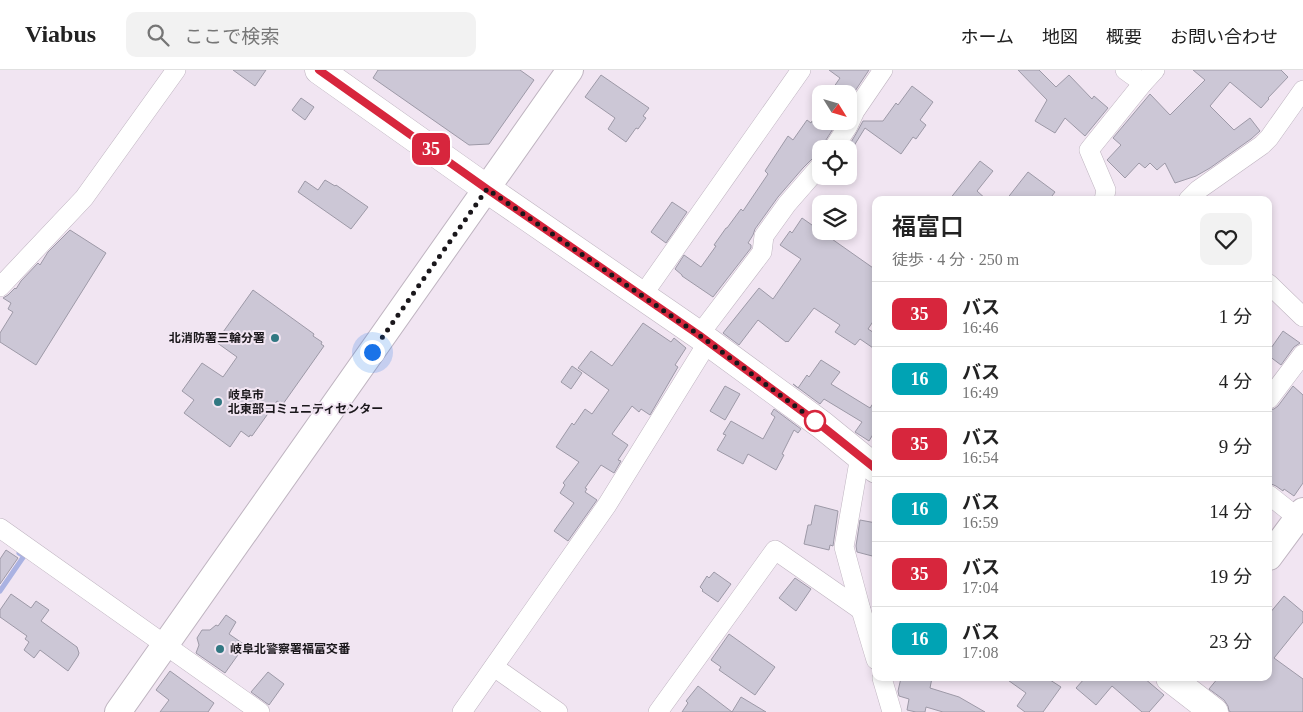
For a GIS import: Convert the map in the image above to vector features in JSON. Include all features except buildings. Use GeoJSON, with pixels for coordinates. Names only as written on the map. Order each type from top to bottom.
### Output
{"type":"FeatureCollection","features":[{"type":"Feature","properties":{"kind":"main road"},"geometry":{"type":"LineString","coordinates":[[319,70],[704,339],[822,426],[870,458]]}},
{"type":"Feature","properties":{"kind":"main road"},"geometry":{"type":"LineString","coordinates":[[1178,681],[1214,712]]}},
{"type":"Feature","properties":{"kind":"street"},"geometry":{"type":"LineString","coordinates":[[0,287],[84,198],[176,70]]}},
{"type":"Feature","properties":{"kind":"street"},"geometry":{"type":"LineString","coordinates":[[118,712],[570,70]]}},
{"type":"Feature","properties":{"kind":"street"},"geometry":{"type":"LineString","coordinates":[[642,296],[801,70]]}},
{"type":"Feature","properties":{"kind":"street"},"geometry":{"type":"LineString","coordinates":[[839,140],[848,126],[854,111],[883,70]]}},
{"type":"Feature","properties":{"kind":"street"},"geometry":{"type":"LineString","coordinates":[[1105,196],[1106,190],[1089,150],[1149,76],[1125,70]]}},
{"type":"Feature","properties":{"kind":"street"},"geometry":{"type":"LineString","coordinates":[[1192,196],[1262,145],[1303,90]]}},
{"type":"Feature","properties":{"kind":"street"},"geometry":{"type":"LineString","coordinates":[[462,712],[607,505],[704,339],[762,252],[764,236],[781,212],[812,176]]}},
{"type":"Feature","properties":{"kind":"street"},"geometry":{"type":"LineString","coordinates":[[1272,287],[1303,317]]}},
{"type":"Feature","properties":{"kind":"street"},"geometry":{"type":"LineString","coordinates":[[1272,395],[1303,354]]}},
{"type":"Feature","properties":{"kind":"street"},"geometry":{"type":"LineString","coordinates":[[870,458],[844,547],[872,647]]}},
{"type":"Feature","properties":{"kind":"street"},"geometry":{"type":"LineString","coordinates":[[1272,497],[1300,514],[1272,553]]}},
{"type":"Feature","properties":{"kind":"street"},"geometry":{"type":"LineString","coordinates":[[0,528],[260,712]]}},
{"type":"Feature","properties":{"kind":"street"},"geometry":{"type":"LineString","coordinates":[[658,712],[775,550],[861,610]]}},
{"type":"Feature","properties":{"kind":"street"},"geometry":{"type":"LineString","coordinates":[[494,667],[558,712]]}},
{"type":"Feature","properties":{"kind":"street"},"geometry":{"type":"LineString","coordinates":[[883,681],[892,712]]}},
{"type":"Feature","properties":{"kind":"waterway"},"geometry":{"type":"LineString","coordinates":[[0,591],[24,556],[19,553]]}},
{"type":"Feature","properties":{"kind":"bus line","name":"35"},"geometry":{"type":"LineString","coordinates":[[319,70],[487,189],[699,335],[822,426],[872,466]]}},
{"type":"Feature","properties":{"kind":"place","name":"北消防署三輪分署"},"geometry":{"type":"Point","coordinates":[275,338]}},
{"type":"Feature","properties":{"kind":"place","name":"岐阜市 北東部コミュニティセンター"},"geometry":{"type":"Point","coordinates":[218,402]}},
{"type":"Feature","properties":{"kind":"place","name":"岐阜北警察署福富交番"},"geometry":{"type":"Point","coordinates":[220,649]}},
{"type":"Feature","properties":{"kind":"route"},"geometry":{"type":"LineString","coordinates":[[372,352],[487,189],[699,335],[822,426],[815,421]]}}]}
